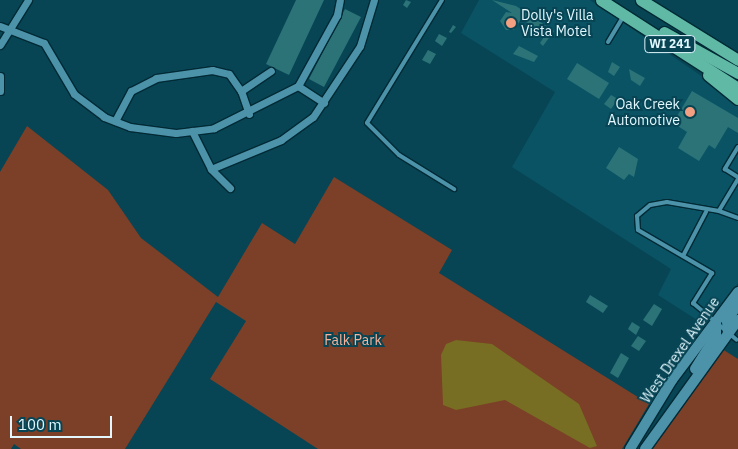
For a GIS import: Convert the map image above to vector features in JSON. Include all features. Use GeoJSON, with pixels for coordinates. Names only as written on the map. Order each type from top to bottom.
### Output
{"type":"FeatureCollection","features":[{"type":"Feature","properties":{"kind":"main road","name":"WI 241"},"geometry":{"type":"LineString","coordinates":[[601,0],[738,88]]}},
{"type":"Feature","properties":{"kind":"main road","name":"WI 241"},"geometry":{"type":"LineString","coordinates":[[641,0],[738,60]]}},
{"type":"Feature","properties":{"kind":"main road"},"geometry":{"type":"LineString","coordinates":[[648,29],[665,33],[738,73]]}},
{"type":"Feature","properties":{"kind":"main road"},"geometry":{"type":"LineString","coordinates":[[695,61],[738,99]]}},
{"type":"Feature","properties":{"kind":"street"},"geometry":{"type":"LineString","coordinates":[[0,45],[28,0]]}},
{"type":"Feature","properties":{"kind":"street"},"geometry":{"type":"LineString","coordinates":[[0,26],[11,27],[44,43],[74,94],[114,121],[157,131],[192,131],[249,114],[298,86],[337,15],[340,0]]}},
{"type":"Feature","properties":{"kind":"street"},"geometry":{"type":"LineString","coordinates":[[211,169],[281,140],[324,102],[360,46],[374,0]]}},
{"type":"Feature","properties":{"kind":"street"},"geometry":{"type":"LineString","coordinates":[[114,121],[131,91],[156,78],[212,70],[228,74],[241,91],[249,114]]}},
{"type":"Feature","properties":{"kind":"street"},"geometry":{"type":"LineString","coordinates":[[241,91],[271,71]]}},
{"type":"Feature","properties":{"kind":"street"},"geometry":{"type":"LineString","coordinates":[[0,76],[0,91]]}},
{"type":"Feature","properties":{"kind":"street"},"geometry":{"type":"LineString","coordinates":[[298,86],[324,102]]}},
{"type":"Feature","properties":{"kind":"street"},"geometry":{"type":"LineString","coordinates":[[192,131],[211,169],[230,188]]}},
{"type":"Feature","properties":{"kind":"street","name":"West Drexel Avenue"},"geometry":{"type":"LineString","coordinates":[[630,449],[672,380],[738,292]]}},
{"type":"Feature","properties":{"kind":"street"},"geometry":{"type":"LineString","coordinates":[[728,333],[727,321],[738,304]]}},
{"type":"Feature","properties":{"kind":"street","name":"West Drexel Avenue"},"geometry":{"type":"LineString","coordinates":[[645,449],[689,383],[738,320]]}},
{"type":"Feature","properties":{"kind":"street"},"geometry":{"type":"LineString","coordinates":[[689,383],[716,335],[716,322]]}},
{"type":"Feature","properties":{"kind":"lane"},"geometry":{"type":"LineString","coordinates":[[442,0],[367,123],[399,155],[454,189]]}},
{"type":"Feature","properties":{"kind":"lane"},"geometry":{"type":"LineString","coordinates":[[608,42],[624,15]]}},
{"type":"Feature","properties":{"kind":"lane"},"geometry":{"type":"LineString","coordinates":[[719,211],[738,178],[725,169],[738,147]]}},
{"type":"Feature","properties":{"kind":"lane"},"geometry":{"type":"LineString","coordinates":[[737,340],[693,303],[712,273],[638,230],[638,216],[650,205],[667,202],[706,212],[719,211],[738,218]]}},
{"type":"Feature","properties":{"kind":"lane"},"geometry":{"type":"LineString","coordinates":[[683,256],[706,212]]}},
{"type":"Feature","properties":{"kind":"shaded area"},"geometry":{"type":"Polygon","coordinates":[[[479,0],[590,0],[738,101],[738,283],[708,327],[658,295],[671,269],[512,167],[555,92],[461,33],[479,0]]]}},
{"type":"Feature","properties":{"kind":"shaded area"},"geometry":{"type":"Polygon","coordinates":[[[456,340],[492,344],[579,404],[597,446],[590,448],[505,400],[456,410],[443,405],[441,355],[446,344],[456,340]]]}},
{"type":"Feature","properties":{"kind":"green space","name":"Falk Park"},"geometry":{"type":"Polygon","coordinates":[[[27,126],[108,190],[141,238],[218,297],[262,223],[295,244],[334,177],[452,250],[439,273],[649,404],[622,449],[318,449],[210,379],[246,321],[216,302],[125,449],[21,449],[14,444],[11,449],[0,449],[0,172],[27,126]]]}},
{"type":"Feature","properties":{"kind":"green space"},"geometry":{"type":"Polygon","coordinates":[[[722,349],[738,359],[738,449],[652,449],[722,349]]]}},
{"type":"Feature","properties":{"kind":"building"},"geometry":{"type":"Polygon","coordinates":[[[296,0],[324,0],[289,75],[266,64],[296,0]]]}},
{"type":"Feature","properties":{"kind":"building"},"geometry":{"type":"Polygon","coordinates":[[[406,0],[411,2],[407,8],[403,5],[406,0]]]}},
{"type":"Feature","properties":{"kind":"building","name":"Dolly's Villa Vista Motel"},"geometry":{"type":"Polygon","coordinates":[[[492,0],[516,6],[554,31],[543,46],[540,43],[546,34],[521,19],[514,30],[506,30],[500,21],[506,12],[512,13],[492,0]]]}},
{"type":"Feature","properties":{"kind":"building"},"geometry":{"type":"Polygon","coordinates":[[[345,9],[361,17],[324,87],[309,79],[345,9]]]}},
{"type":"Feature","properties":{"kind":"building"},"geometry":{"type":"Polygon","coordinates":[[[453,25],[456,27],[451,33],[449,32],[453,25]]]}},
{"type":"Feature","properties":{"kind":"building"},"geometry":{"type":"Polygon","coordinates":[[[439,34],[447,38],[442,46],[435,41],[439,34]]]}},
{"type":"Feature","properties":{"kind":"building"},"geometry":{"type":"Polygon","coordinates":[[[519,46],[538,56],[534,62],[513,54],[519,46]]]}},
{"type":"Feature","properties":{"kind":"building"},"geometry":{"type":"Polygon","coordinates":[[[428,50],[436,54],[430,64],[422,60],[428,50]]]}},
{"type":"Feature","properties":{"kind":"building"},"geometry":{"type":"Polygon","coordinates":[[[612,62],[620,67],[614,76],[608,72],[612,62]]]}},
{"type":"Feature","properties":{"kind":"building"},"geometry":{"type":"Polygon","coordinates":[[[577,63],[609,83],[599,99],[567,79],[577,63]]]}},
{"type":"Feature","properties":{"kind":"building"},"geometry":{"type":"Polygon","coordinates":[[[629,69],[645,78],[640,86],[631,80],[629,69]]]}},
{"type":"Feature","properties":{"kind":"building"},"geometry":{"type":"Polygon","coordinates":[[[692,91],[738,118],[738,133],[728,127],[715,149],[709,145],[699,161],[678,148],[687,132],[673,123],[692,91]]]}},
{"type":"Feature","properties":{"kind":"building"},"geometry":{"type":"Polygon","coordinates":[[[611,95],[618,99],[611,109],[604,104],[611,95]]]}},
{"type":"Feature","properties":{"kind":"building"},"geometry":{"type":"Polygon","coordinates":[[[618,117],[624,121],[621,124],[616,121],[618,117]]]}},
{"type":"Feature","properties":{"kind":"building"},"geometry":{"type":"Polygon","coordinates":[[[619,147],[638,159],[634,177],[629,174],[624,180],[606,168],[619,147]]]}},
{"type":"Feature","properties":{"kind":"building"},"geometry":{"type":"Polygon","coordinates":[[[590,295],[608,306],[603,313],[586,302],[590,295]]]}},
{"type":"Feature","properties":{"kind":"building"},"geometry":{"type":"Polygon","coordinates":[[[654,304],[662,309],[652,326],[643,320],[654,304]]]}},
{"type":"Feature","properties":{"kind":"building"},"geometry":{"type":"Polygon","coordinates":[[[632,322],[640,327],[636,335],[628,329],[632,322]]]}},
{"type":"Feature","properties":{"kind":"building"},"geometry":{"type":"Polygon","coordinates":[[[638,336],[646,341],[639,351],[631,346],[638,336]]]}},
{"type":"Feature","properties":{"kind":"building"},"geometry":{"type":"Polygon","coordinates":[[[621,353],[629,358],[618,378],[610,373],[621,353]]]}},
{"type":"Feature","properties":{"kind":"place","name":"Dolly's Villa Vista Motel"},"geometry":{"type":"Point","coordinates":[511,23]}},
{"type":"Feature","properties":{"kind":"place","name":"Oak Creek Automotive"},"geometry":{"type":"Point","coordinates":[690,112]}}]}
